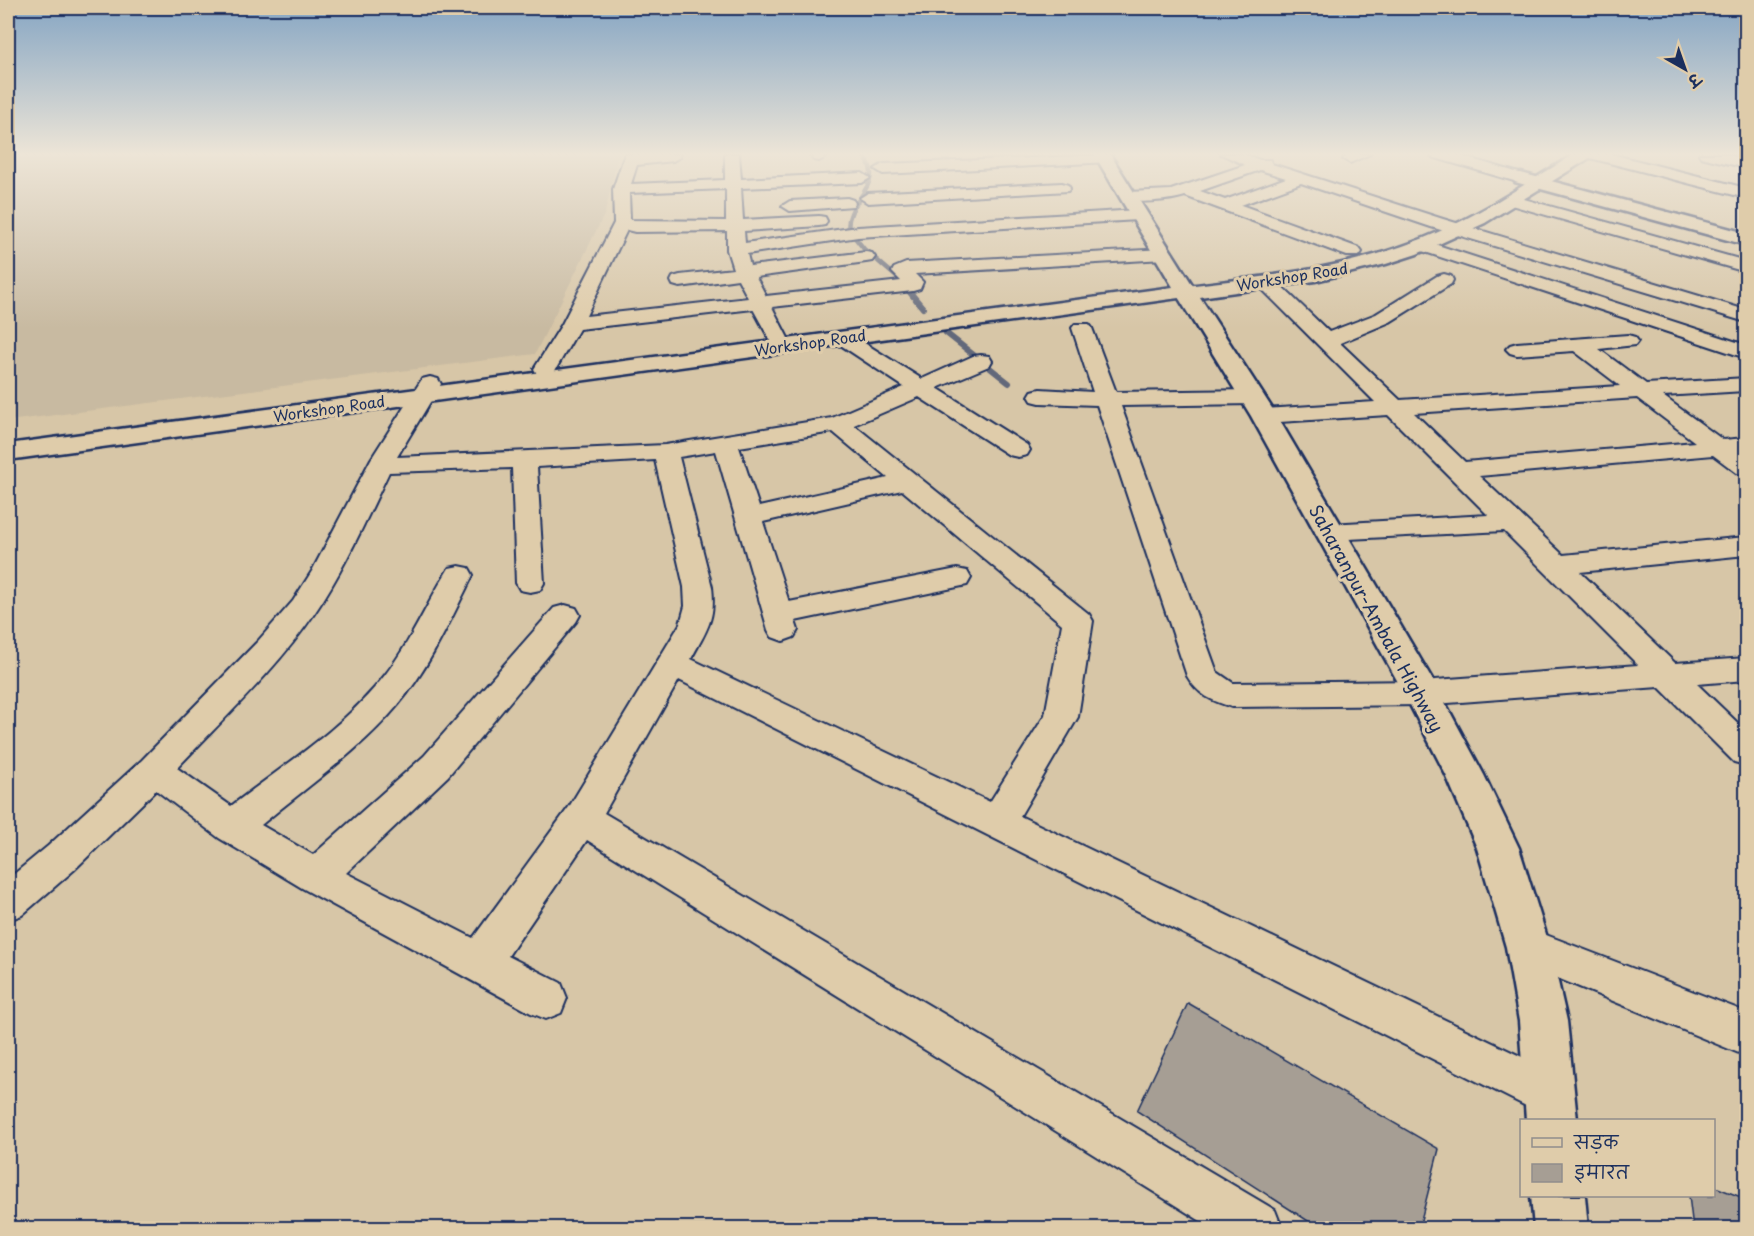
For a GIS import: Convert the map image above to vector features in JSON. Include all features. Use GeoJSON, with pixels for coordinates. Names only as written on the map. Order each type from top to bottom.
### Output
{"type":"FeatureCollection","features":[{"type":"Feature","properties":{"kind":"main road","name":"Saharanpur-Ambala Highway"},"geometry":{"type":"LineString","coordinates":[[1136,212],[1258,406],[1422,693],[1465,775],[1498,848],[1528,947],[1543,1021],[1550,1107]]}},
{"type":"Feature","properties":{"kind":"main road","name":"Workshop Road"},"geometry":{"type":"LineString","coordinates":[[8,441],[843,338],[1183,287],[1353,252],[1407,235],[1462,212]]}},
{"type":"Feature","properties":{"kind":"main road","name":"Workshop Road"},"geometry":{"type":"LineString","coordinates":[[8,452],[545,369],[1183,287],[1266,282],[1344,269],[1422,245],[1489,212]]}},
{"type":"Feature","properties":{"kind":"main road"},"geometry":{"type":"LineString","coordinates":[[1644,212],[1746,239]]}},
{"type":"Feature","properties":{"kind":"main road"},"geometry":{"type":"LineString","coordinates":[[1558,1197],[1561,1228]]}},
{"type":"Feature","properties":{"kind":"street"},"geometry":{"type":"LineString","coordinates":[[545,369],[629,225],[626,212]]}},
{"type":"Feature","properties":{"kind":"street"},"geometry":{"type":"LineString","coordinates":[[733,212],[736,250],[744,272],[778,338]]}},
{"type":"Feature","properties":{"kind":"street"},"geometry":{"type":"LineString","coordinates":[[734,217],[747,212]]}},
{"type":"Feature","properties":{"kind":"street"},"geometry":{"type":"LineString","coordinates":[[1080,212],[1114,258]]}},
{"type":"Feature","properties":{"kind":"street"},"geometry":{"type":"LineString","coordinates":[[1244,212],[1353,252]]}},
{"type":"Feature","properties":{"kind":"street"},"geometry":{"type":"LineString","coordinates":[[1403,212],[1746,316]]}},
{"type":"Feature","properties":{"kind":"street"},"geometry":{"type":"LineString","coordinates":[[1551,212],[1746,267]]}},
{"type":"Feature","properties":{"kind":"street"},"geometry":{"type":"LineString","coordinates":[[629,225],[734,217],[847,228],[1138,215]]}},
{"type":"Feature","properties":{"kind":"street"},"geometry":{"type":"LineString","coordinates":[[629,225],[699,244]]}},
{"type":"Feature","properties":{"kind":"street"},"geometry":{"type":"LineString","coordinates":[[736,250],[847,228]]}},
{"type":"Feature","properties":{"kind":"street"},"geometry":{"type":"LineString","coordinates":[[1422,245],[1746,352]]}},
{"type":"Feature","properties":{"kind":"street"},"geometry":{"type":"LineString","coordinates":[[572,324],[905,286],[914,282],[901,272],[903,270],[1164,254]]}},
{"type":"Feature","properties":{"kind":"street"},"geometry":{"type":"LineString","coordinates":[[680,281],[866,256]]}},
{"type":"Feature","properties":{"kind":"street"},"geometry":{"type":"LineString","coordinates":[[1326,341],[1383,318],[1444,280]]}},
{"type":"Feature","properties":{"kind":"street"},"geometry":{"type":"LineString","coordinates":[[1266,282],[1746,752]]}},
{"type":"Feature","properties":{"kind":"street"},"geometry":{"type":"LineString","coordinates":[[1082,328],[1203,676],[1209,685],[1232,695],[1422,693],[1670,677],[1746,669]]}},
{"type":"Feature","properties":{"kind":"street"},"geometry":{"type":"LineString","coordinates":[[843,338],[1018,450]]}},
{"type":"Feature","properties":{"kind":"street"},"geometry":{"type":"LineString","coordinates":[[1517,348],[1628,341]]}},
{"type":"Feature","properties":{"kind":"street"},"geometry":{"type":"LineString","coordinates":[[1578,344],[1746,468]]}},
{"type":"Feature","properties":{"kind":"street"},"geometry":{"type":"LineString","coordinates":[[380,465],[665,452],[838,424],[981,361]]}},
{"type":"Feature","properties":{"kind":"street"},"geometry":{"type":"LineString","coordinates":[[1040,396],[1258,406],[1395,408],[1745,384]]}},
{"type":"Feature","properties":{"kind":"street"},"geometry":{"type":"LineString","coordinates":[[8,903],[61,858],[154,770],[269,650],[303,608],[326,572],[380,465],[427,389]]}},
{"type":"Feature","properties":{"kind":"street"},"geometry":{"type":"LineString","coordinates":[[838,424],[1078,621],[1061,717],[996,824]]}},
{"type":"Feature","properties":{"kind":"street"},"geometry":{"type":"LineString","coordinates":[[726,443],[780,622],[957,578]]}},
{"type":"Feature","properties":{"kind":"street"},"geometry":{"type":"LineString","coordinates":[[1459,470],[1746,445]]}},
{"type":"Feature","properties":{"kind":"street"},"geometry":{"type":"LineString","coordinates":[[480,963],[582,818],[695,624],[700,606],[698,587],[665,452]]}},
{"type":"Feature","properties":{"kind":"street"},"geometry":{"type":"LineString","coordinates":[[524,460],[530,583]]}},
{"type":"Feature","properties":{"kind":"street"},"geometry":{"type":"LineString","coordinates":[[748,516],[907,481]]}},
{"type":"Feature","properties":{"kind":"street"},"geometry":{"type":"LineString","coordinates":[[1329,532],[1513,522]]}},
{"type":"Feature","properties":{"kind":"street"},"geometry":{"type":"LineString","coordinates":[[1557,565],[1746,546]]}},
{"type":"Feature","properties":{"kind":"street"},"geometry":{"type":"LineString","coordinates":[[232,826],[331,747],[386,697],[414,659],[459,575]]}},
{"type":"Feature","properties":{"kind":"street"},"geometry":{"type":"LineString","coordinates":[[316,876],[436,766],[565,615]]}},
{"type":"Feature","properties":{"kind":"street"},"geometry":{"type":"LineString","coordinates":[[672,663],[996,824],[1550,1107]]}},
{"type":"Feature","properties":{"kind":"street"},"geometry":{"type":"LineString","coordinates":[[154,770],[232,826],[316,876],[546,998]]}},
{"type":"Feature","properties":{"kind":"street"},"geometry":{"type":"LineString","coordinates":[[582,818],[1257,1228]]}},
{"type":"Feature","properties":{"kind":"street"},"geometry":{"type":"LineString","coordinates":[[1528,947],[1746,1034]]}},
{"type":"Feature","properties":{"kind":"shaded area"},"geometry":{"type":"Polygon","coordinates":[[[8,212],[605,212],[535,354],[8,421],[8,212]]]}},
{"type":"Feature","properties":{"kind":"building"},"geometry":{"type":"Polygon","coordinates":[[[1188,1003],[1439,1149],[1419,1228],[1319,1228],[1137,1111],[1188,1003]]]}},
{"type":"Feature","properties":{"kind":"building"},"geometry":{"type":"Polygon","coordinates":[[[1715,1187],[1746,1199],[1746,1228],[1693,1228],[1689,1197],[1715,1197],[1715,1187]]]}},
{"type":"Feature","properties":{"kind":"waterway"},"geometry":{"type":"LineString","coordinates":[[851,212],[849,230],[864,249],[899,279]]}},
{"type":"Feature","properties":{"kind":"waterway"},"geometry":{"type":"LineString","coordinates":[[899,279],[923,308]]}},
{"type":"Feature","properties":{"kind":"waterway"},"geometry":{"type":"LineString","coordinates":[[946,333],[1009,383]]}}]}
